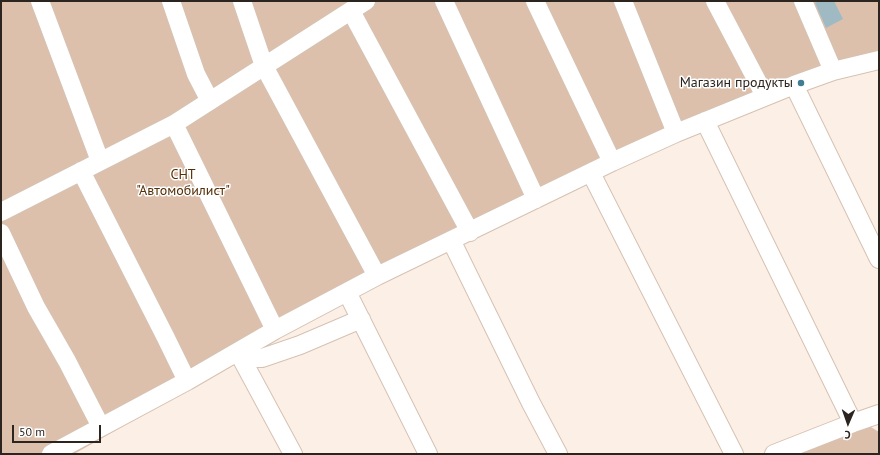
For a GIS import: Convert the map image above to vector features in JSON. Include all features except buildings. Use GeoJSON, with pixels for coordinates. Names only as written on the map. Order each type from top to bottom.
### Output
{"type":"FeatureCollection","features":[{"type":"Feature","properties":{"kind":"street"},"geometry":{"type":"LineString","coordinates":[[40,1],[100,161]]}},
{"type":"Feature","properties":{"kind":"street"},"geometry":{"type":"LineString","coordinates":[[171,1],[196,74],[210,101]]}},
{"type":"Feature","properties":{"kind":"street"},"geometry":{"type":"LineString","coordinates":[[242,1],[264,66],[377,276]]}},
{"type":"Feature","properties":{"kind":"street"},"geometry":{"type":"LineString","coordinates":[[444,1],[536,199]]}},
{"type":"Feature","properties":{"kind":"street"},"geometry":{"type":"LineString","coordinates":[[534,1],[612,162]]}},
{"type":"Feature","properties":{"kind":"street"},"geometry":{"type":"LineString","coordinates":[[623,1],[676,133]]}},
{"type":"Feature","properties":{"kind":"street"},"geometry":{"type":"LineString","coordinates":[[715,1],[765,96]]}},
{"type":"Feature","properties":{"kind":"street"},"geometry":{"type":"LineString","coordinates":[[803,1],[833,72]]}},
{"type":"Feature","properties":{"kind":"street"},"geometry":{"type":"LineString","coordinates":[[1,212],[174,124],[362,4],[470,232]]}},
{"type":"Feature","properties":{"kind":"street"},"geometry":{"type":"LineString","coordinates":[[51,454],[187,381],[275,330],[377,276],[612,162],[676,133],[765,96],[833,72],[879,60]]}},
{"type":"Feature","properties":{"kind":"street"},"geometry":{"type":"LineString","coordinates":[[794,85],[879,259]]}},
{"type":"Feature","properties":{"kind":"street"},"geometry":{"type":"LineString","coordinates":[[705,121],[853,423]]}},
{"type":"Feature","properties":{"kind":"street"},"geometry":{"type":"LineString","coordinates":[[174,124],[275,330]]}},
{"type":"Feature","properties":{"kind":"street"},"geometry":{"type":"LineString","coordinates":[[81,171],[187,381]]}},
{"type":"Feature","properties":{"kind":"street"},"geometry":{"type":"LineString","coordinates":[[591,173],[734,454]]}},
{"type":"Feature","properties":{"kind":"street"},"geometry":{"type":"LineString","coordinates":[[1,233],[36,306],[67,361],[101,427]]}},
{"type":"Feature","properties":{"kind":"street"},"geometry":{"type":"LineString","coordinates":[[452,240],[531,403],[558,454]]}},
{"type":"Feature","properties":{"kind":"street"},"geometry":{"type":"LineString","coordinates":[[347,292],[428,454]]}},
{"type":"Feature","properties":{"kind":"street"},"geometry":{"type":"LineString","coordinates":[[238,352],[253,358],[262,358],[312,340],[360,319]]}},
{"type":"Feature","properties":{"kind":"street"},"geometry":{"type":"LineString","coordinates":[[238,352],[293,454]]}},
{"type":"Feature","properties":{"kind":"street"},"geometry":{"type":"LineString","coordinates":[[774,454],[879,414]]}},
{"type":"Feature","properties":{"kind":"green space","name":"СНТ \"Автомобилист\""},"geometry":{"type":"Polygon","coordinates":[[[1,1],[879,1],[879,69],[821,83],[716,122],[378,282],[74,454],[1,454],[1,1]]]}},
{"type":"Feature","properties":{"kind":"green space"},"geometry":{"type":"Polygon","coordinates":[[[866,424],[879,432],[879,454],[800,454],[816,443],[866,424]]]}},
{"type":"Feature","properties":{"kind":"place","name":"Магазин продукты"},"geometry":{"type":"Point","coordinates":[801,83]}}]}
